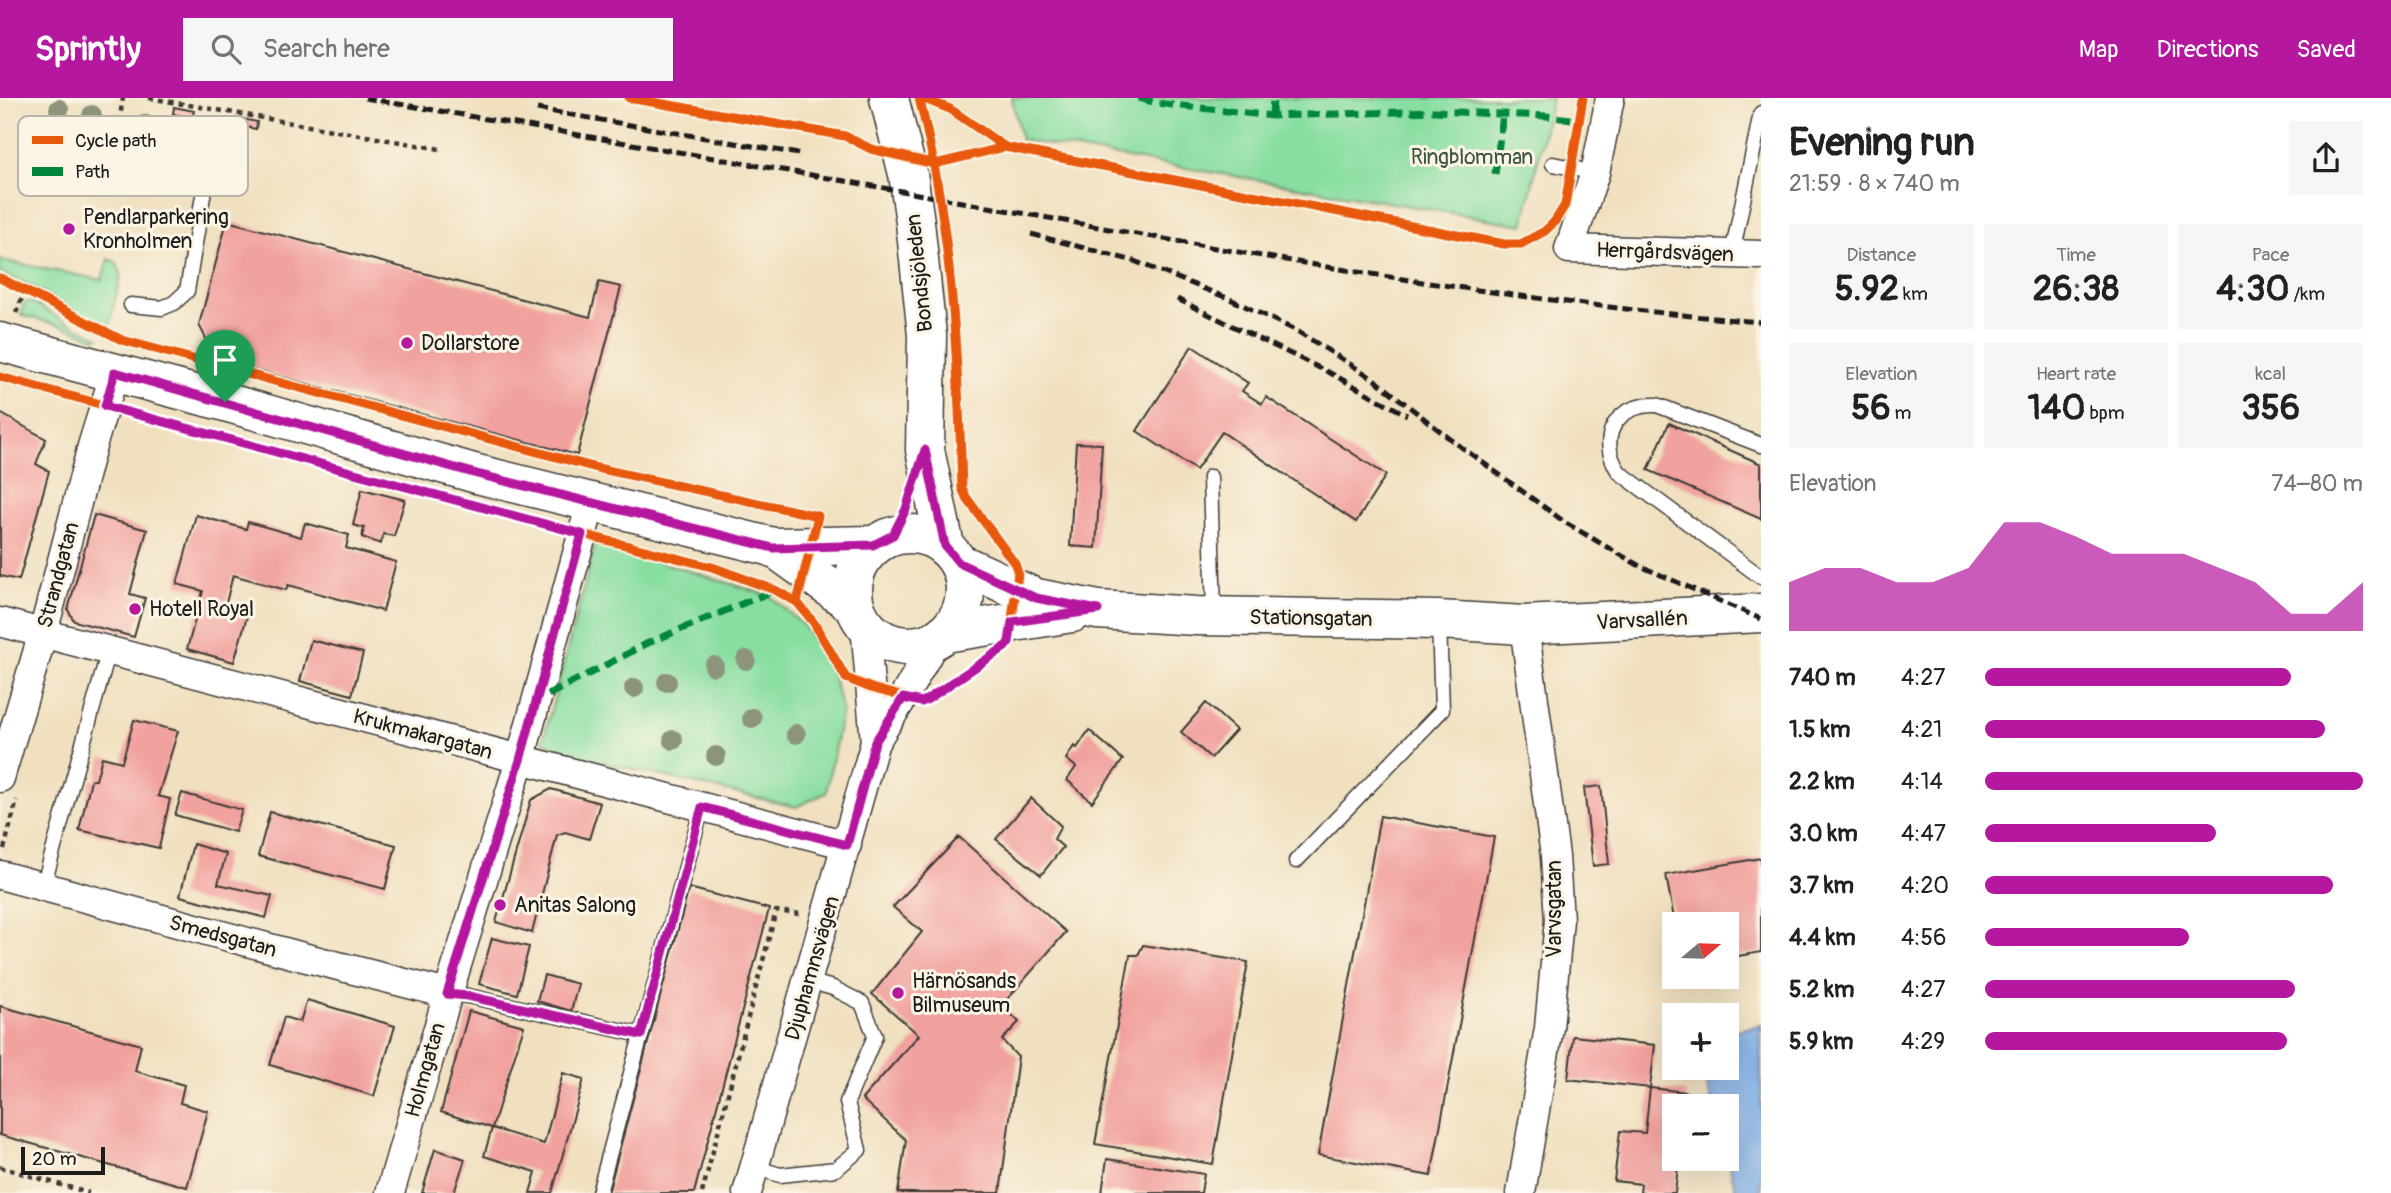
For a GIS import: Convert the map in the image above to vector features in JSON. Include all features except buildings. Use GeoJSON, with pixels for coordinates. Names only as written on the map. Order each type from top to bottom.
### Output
{"type":"FeatureCollection","features":[{"type":"Feature","properties":{"kind":"main road","name":"Bondsjöleden"},"geometry":{"type":"LineString","coordinates":[[889,98],[908,174],[927,335],[925,450],[952,554]]}},
{"type":"Feature","properties":{"kind":"main road"},"geometry":{"type":"LineString","coordinates":[[8,328],[115,372],[591,503],[773,548],[883,540],[919,534],[952,554],[965,584],[959,617],[941,636],[915,646],[897,645],[882,639],[860,616],[773,548]]}},
{"type":"Feature","properties":{"kind":"main road","name":"Bondsjöleden"},"geometry":{"type":"LineString","coordinates":[[883,540],[906,509],[925,450]]}},
{"type":"Feature","properties":{"kind":"main road"},"geometry":{"type":"LineString","coordinates":[[860,616],[852,584],[856,569],[865,553],[883,540]]}},
{"type":"Feature","properties":{"kind":"main road","name":"Stationsgatan"},"geometry":{"type":"LineString","coordinates":[[952,554],[1036,598],[1098,610],[1524,625]]}},
{"type":"Feature","properties":{"kind":"main road","name":"Stationsgatan"},"geometry":{"type":"LineString","coordinates":[[941,636],[1098,610]]}},
{"type":"Feature","properties":{"kind":"main road","name":"Varvsallén"},"geometry":{"type":"LineString","coordinates":[[1524,625],[1761,613]]}},
{"type":"Feature","properties":{"kind":"street"},"geometry":{"type":"LineString","coordinates":[[1595,173],[1610,98]]}},
{"type":"Feature","properties":{"kind":"street","name":"Herrgårdsvägen"},"geometry":{"type":"LineString","coordinates":[[1595,173],[1569,249],[1761,255]]}},
{"type":"Feature","properties":{"kind":"street","name":"Strandgatan"},"geometry":{"type":"LineString","coordinates":[[0,778],[115,372]]}},
{"type":"Feature","properties":{"kind":"street","name":"Holmgatan"},"geometry":{"type":"LineString","coordinates":[[390,1193],[447,994],[520,760],[591,503]]}},
{"type":"Feature","properties":{"kind":"street","name":"Djuphamnsvägen"},"geometry":{"type":"LineString","coordinates":[[860,616],[875,742]]}},
{"type":"Feature","properties":{"kind":"street","name":"Krukmakargatan"},"geometry":{"type":"LineString","coordinates":[[0,622],[847,845]]}},
{"type":"Feature","properties":{"kind":"street","name":"Varvsgatan"},"geometry":{"type":"LineString","coordinates":[[1521,1193],[1549,1028],[1559,920],[1555,856],[1524,625]]}},
{"type":"Feature","properties":{"kind":"street","name":"Djuphamnsvägen"},"geometry":{"type":"LineString","coordinates":[[750,1180],[875,742],[941,636]]}},
{"type":"Feature","properties":{"kind":"street","name":"Smedsgatan"},"geometry":{"type":"LineString","coordinates":[[0,875],[447,994]]}},
{"type":"Feature","properties":{"kind":"lane"},"geometry":{"type":"LineString","coordinates":[[1732,254],[1761,113]]}},
{"type":"Feature","properties":{"kind":"lane"},"geometry":{"type":"LineString","coordinates":[[1553,164],[1595,173]]}},
{"type":"Feature","properties":{"kind":"lane"},"geometry":{"type":"LineString","coordinates":[[131,305],[162,308],[174,303],[187,291],[203,196]]}},
{"type":"Feature","properties":{"kind":"lane"},"geometry":{"type":"LineString","coordinates":[[1761,445],[1657,405],[1644,404],[1621,415],[1613,425],[1608,449],[1619,472],[1761,577]]}},
{"type":"Feature","properties":{"kind":"lane"},"geometry":{"type":"LineString","coordinates":[[1210,477],[1214,616]]}},
{"type":"Feature","properties":{"kind":"lane"},"geometry":{"type":"LineString","coordinates":[[1296,861],[1442,710],[1439,620]]}},
{"type":"Feature","properties":{"kind":"lane"},"geometry":{"type":"LineString","coordinates":[[43,887],[109,650]]}},
{"type":"Feature","properties":{"kind":"lane"},"geometry":{"type":"LineString","coordinates":[[599,1193],[702,807]]}},
{"type":"Feature","properties":{"kind":"lane"},"geometry":{"type":"LineString","coordinates":[[750,1180],[836,1169],[859,1150],[847,1102],[875,1036],[862,1003],[833,988],[808,981]]}},
{"type":"Feature","properties":{"kind":"lane"},"geometry":{"type":"LineString","coordinates":[[447,994],[468,996],[641,1035]]}},
{"type":"Feature","properties":{"kind":"path"},"geometry":{"type":"LineString","coordinates":[[120,116],[123,98]]}},
{"type":"Feature","properties":{"kind":"path"},"geometry":{"type":"LineString","coordinates":[[149,98],[440,149]]}},
{"type":"Feature","properties":{"kind":"path"},"geometry":{"type":"LineString","coordinates":[[8,328],[21,289],[38,297]]}},
{"type":"Feature","properties":{"kind":"path"},"geometry":{"type":"LineString","coordinates":[[702,1193],[776,911],[807,915]]}},
{"type":"Feature","properties":{"kind":"path"},"geometry":{"type":"LineString","coordinates":[[0,1167],[89,1193]]}},
{"type":"Feature","properties":{"kind":"green space","name":"Ringblomman"},"geometry":{"type":"Polygon","coordinates":[[[1012,98],[1552,98],[1523,225],[1021,140],[1012,98]]]}},
{"type":"Feature","properties":{"kind":"green space"},"geometry":{"type":"Polygon","coordinates":[[[108,259],[116,262],[121,274],[109,327],[0,273],[0,260],[102,280],[108,259]]]}},
{"type":"Feature","properties":{"kind":"green space"},"geometry":{"type":"Polygon","coordinates":[[[28,302],[99,337],[96,339],[21,315],[23,305],[28,302]]]}},
{"type":"Feature","properties":{"kind":"green space"},"geometry":{"type":"Polygon","coordinates":[[[596,542],[770,596],[805,627],[830,666],[842,710],[826,793],[796,807],[563,753],[543,740],[596,542]]]}},
{"type":"Feature","properties":{"kind":"water"},"geometry":{"type":"Polygon","coordinates":[[[1761,1025],[1761,1193],[1737,1193],[1731,1171],[1739,1171],[1739,1094],[1710,1094],[1705,1080],[1739,1080],[1739,1030],[1761,1025]]]}},
{"type":"Feature","properties":{"kind":"railway"},"geometry":{"type":"LineString","coordinates":[[365,98],[1362,273],[1562,301],[1761,322]]}},
{"type":"Feature","properties":{"kind":"railway"},"geometry":{"type":"LineString","coordinates":[[537,109],[799,154]]}},
{"type":"Feature","properties":{"kind":"railway"},"geometry":{"type":"LineString","coordinates":[[1031,234],[1134,261],[1230,299],[1297,331],[1374,379],[1449,438],[1566,523],[1638,565],[1761,619]]}},
{"type":"Feature","properties":{"kind":"railway"},"geometry":{"type":"LineString","coordinates":[[1177,299],[1332,374],[1407,415]]}},
{"type":"Feature","properties":{"kind":"marked path"},"geometry":{"type":"LineString","coordinates":[[1139,98],[1156,103],[1272,116],[1434,111],[1579,120]]}},
{"type":"Feature","properties":{"kind":"marked path"},"geometry":{"type":"LineString","coordinates":[[1272,116],[1273,98]]}},
{"type":"Feature","properties":{"kind":"marked path"},"geometry":{"type":"LineString","coordinates":[[1495,174],[1503,114]]}},
{"type":"Feature","properties":{"kind":"marked path"},"geometry":{"type":"LineString","coordinates":[[548,695],[648,643],[775,590]]}},
{"type":"Feature","properties":{"kind":"cycle path"},"geometry":{"type":"LineString","coordinates":[[629,98],[845,136],[871,149],[935,164],[1005,147],[1504,244],[1521,244],[1545,231],[1565,205],[1583,98]]}},
{"type":"Feature","properties":{"kind":"cycle path"},"geometry":{"type":"LineString","coordinates":[[0,377],[712,567],[775,590],[797,602],[814,623],[846,678],[922,702],[1009,642],[1018,573],[1015,564],[962,488],[955,341],[946,242],[919,98]]}},
{"type":"Feature","properties":{"kind":"cycle path"},"geometry":{"type":"LineString","coordinates":[[922,98],[950,109],[1005,147]]}},
{"type":"Feature","properties":{"kind":"cycle path"},"geometry":{"type":"LineString","coordinates":[[0,278],[122,340],[597,468],[818,516],[797,602]]}},
{"type":"Feature","properties":{"kind":"place","name":"Pendlarparkering Kronholmen"},"geometry":{"type":"Point","coordinates":[69,229]}},
{"type":"Feature","properties":{"kind":"place","name":"Dollarstore"},"geometry":{"type":"Point","coordinates":[407,343]}},
{"type":"Feature","properties":{"kind":"place","name":"Hotell Royal"},"geometry":{"type":"Point","coordinates":[135,609]}},
{"type":"Feature","properties":{"kind":"place","name":"Anitas Salong"},"geometry":{"type":"Point","coordinates":[500,905]}},
{"type":"Feature","properties":{"kind":"place","name":"Härnösands Bilmuseum"},"geometry":{"type":"Point","coordinates":[898,993]}},
{"type":"Feature","properties":{"kind":"route"},"geometry":{"type":"LineString","coordinates":[[115,372],[225,402],[477,474],[773,548],[873,545],[893,535],[906,509],[925,450],[945,546],[959,563],[1036,598],[1098,610],[1012,622],[1009,642],[1005,647],[922,702],[903,698],[875,742],[847,845],[702,807],[641,1035],[468,996],[447,994],[520,760],[582,534],[105,406],[115,372]]}}]}
